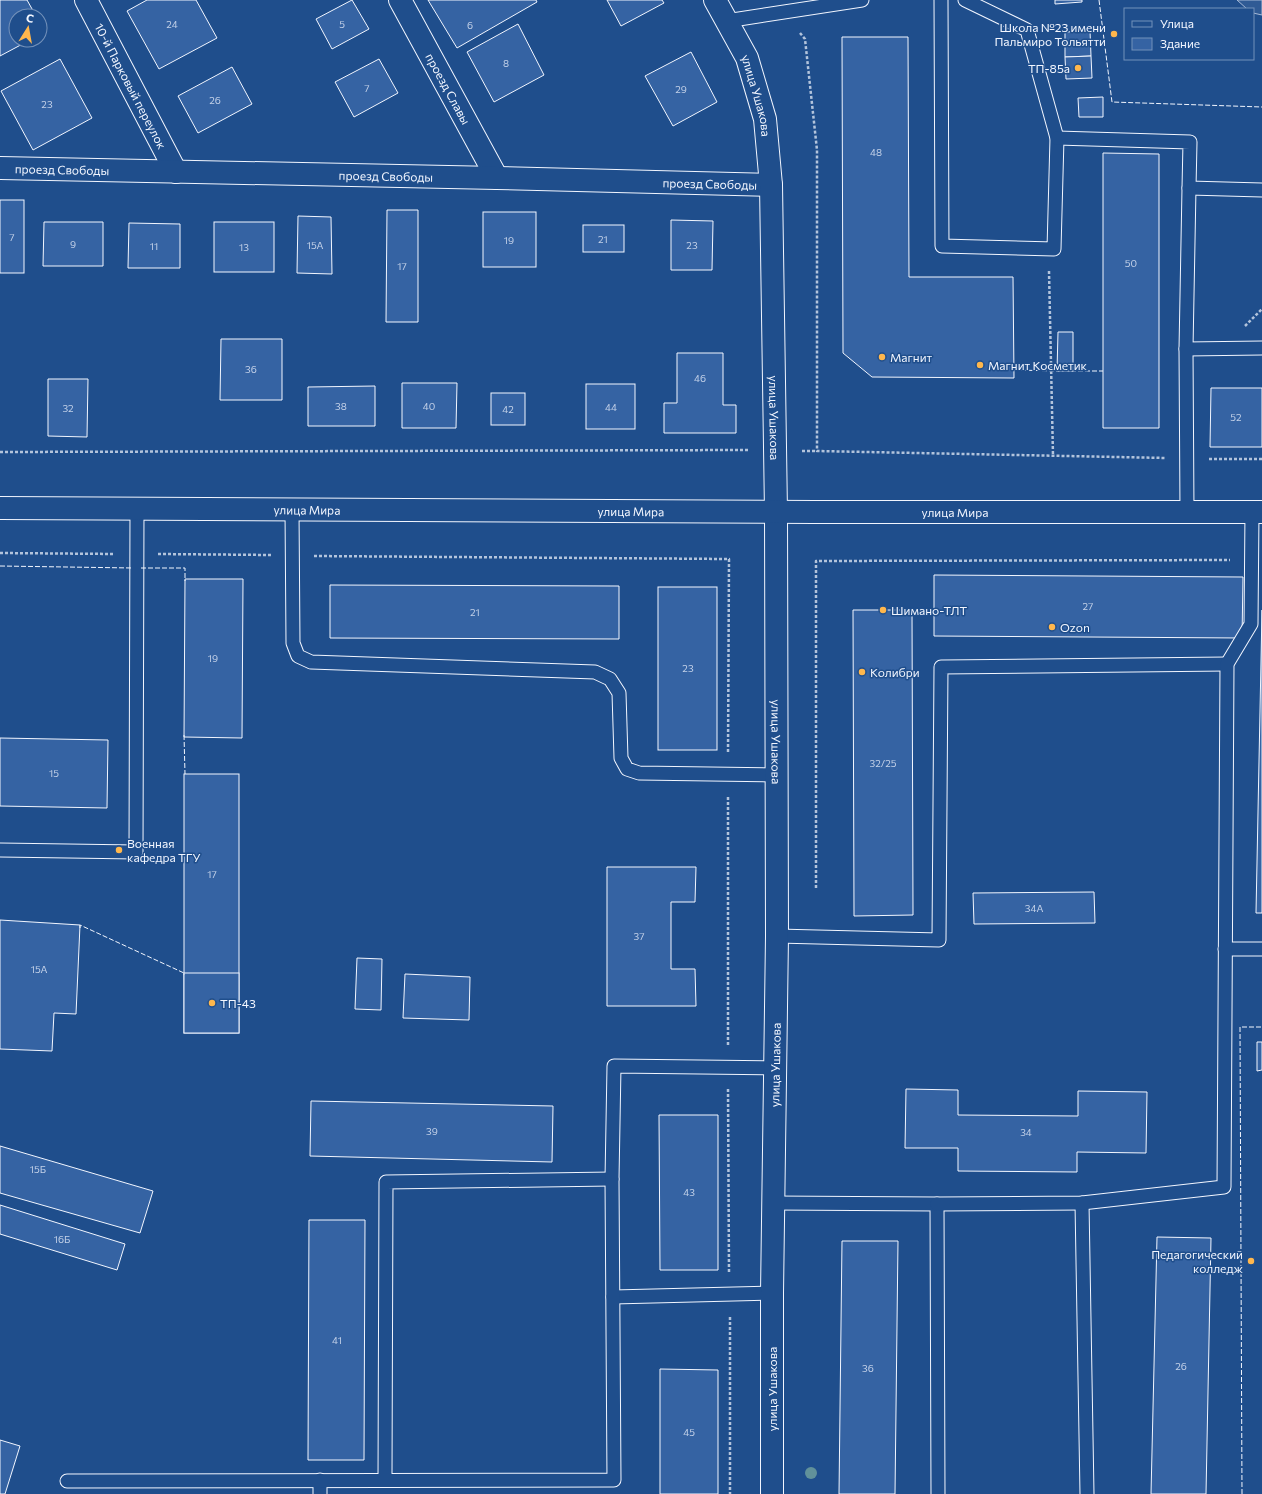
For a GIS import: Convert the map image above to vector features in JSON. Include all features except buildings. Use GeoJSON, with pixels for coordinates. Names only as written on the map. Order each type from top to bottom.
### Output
{"type":"FeatureCollection","features":[{"type":"Feature","properties":{"kind":"street","name":"10-й Парковый переулок"},"geometry":{"type":"LineString","coordinates":[[86,0],[176,172]]}},
{"type":"Feature","properties":{"kind":"street","name":"проезд Славы"},"geometry":{"type":"LineString","coordinates":[[400,0],[497,178]]}},
{"type":"Feature","properties":{"kind":"street","name":"улица Ушакова"},"geometry":{"type":"LineString","coordinates":[[715,0],[747,58],[765,119],[771,185],[776,512],[777,775],[777,936],[772,1293],[772,1494]]}},
{"type":"Feature","properties":{"kind":"street","name":"проезд Свободы"},"geometry":{"type":"LineString","coordinates":[[0,168],[771,185]]}},
{"type":"Feature","properties":{"kind":"street","name":"улица Мира"},"geometry":{"type":"LineString","coordinates":[[0,508],[776,512],[1257,512]]}},
{"type":"Feature","properties":{"kind":"lane"},"geometry":{"type":"LineString","coordinates":[[726,21],[862,0]]}},
{"type":"Feature","properties":{"kind":"lane"},"geometry":{"type":"LineString","coordinates":[[941,0],[942,246],[1054,249],[1057,138],[1027,30],[965,0]]}},
{"type":"Feature","properties":{"kind":"lane"},"geometry":{"type":"LineString","coordinates":[[1057,138],[1190,142],[1186,349],[1187,512]]}},
{"type":"Feature","properties":{"kind":"lane"},"geometry":{"type":"LineString","coordinates":[[1189,188],[1262,190]]}},
{"type":"Feature","properties":{"kind":"lane"},"geometry":{"type":"LineString","coordinates":[[1186,349],[1262,348]]}},
{"type":"Feature","properties":{"kind":"lane"},"geometry":{"type":"LineString","coordinates":[[0,850],[136,852],[137,509]]}},
{"type":"Feature","properties":{"kind":"lane"},"geometry":{"type":"LineString","coordinates":[[292,510],[294,643],[298,656],[311,662],[595,672],[610,679],[619,693],[621,758],[626,769],[639,773],[777,775]]}},
{"type":"Feature","properties":{"kind":"lane"},"geometry":{"type":"LineString","coordinates":[[773,1203],[1082,1203],[1224,1187],[1227,664],[1251,624],[1252,560],[1257,512]]}},
{"type":"Feature","properties":{"kind":"lane"},"geometry":{"type":"LineString","coordinates":[[777,936],[939,940],[940,667],[1227,664]]}},
{"type":"Feature","properties":{"kind":"lane"},"geometry":{"type":"LineString","coordinates":[[1225,949],[1262,950]]}},
{"type":"Feature","properties":{"kind":"lane"},"geometry":{"type":"LineString","coordinates":[[67,1481],[614,1480],[612,1179],[614,1066],[775,1068]]}},
{"type":"Feature","properties":{"kind":"lane"},"geometry":{"type":"LineString","coordinates":[[385,1480],[386,1182],[612,1179]]}},
{"type":"Feature","properties":{"kind":"lane"},"geometry":{"type":"LineString","coordinates":[[1082,1203],[1087,1494]]}},
{"type":"Feature","properties":{"kind":"lane"},"geometry":{"type":"LineString","coordinates":[[937,1204],[938,1494]]}},
{"type":"Feature","properties":{"kind":"lane"},"geometry":{"type":"LineString","coordinates":[[613,1297],[772,1293]]}},
{"type":"Feature","properties":{"kind":"lane"},"geometry":{"type":"LineString","coordinates":[[320,1480],[320,1494]]}},
{"type":"Feature","properties":{"kind":"path"},"geometry":{"type":"LineString","coordinates":[[785,12],[805,39],[817,150],[817,451]]}},
{"type":"Feature","properties":{"kind":"path"},"geometry":{"type":"LineString","coordinates":[[1049,249],[1053,456]]}},
{"type":"Feature","properties":{"kind":"path"},"geometry":{"type":"LineString","coordinates":[[0,452],[753,450]]}},
{"type":"Feature","properties":{"kind":"path"},"geometry":{"type":"LineString","coordinates":[[801,451],[1187,459],[1262,459]]}},
{"type":"Feature","properties":{"kind":"path"},"geometry":{"type":"LineString","coordinates":[[0,553],[729,559],[728,1068],[730,1494]]}},
{"type":"Feature","properties":{"kind":"path"},"geometry":{"type":"LineString","coordinates":[[816,888],[816,561],[1252,560]]}},
{"type":"Feature","properties":{"kind":"shaded area"},"geometry":{"type":"Polygon","coordinates":[[[1237,0],[1262,0],[1262,15],[1254,13],[1254,8],[1246,8],[1237,0]]]}},
{"type":"Feature","properties":{"kind":"fence"},"geometry":{"type":"LineString","coordinates":[[1099,0],[1112,102],[1262,107]]}},
{"type":"Feature","properties":{"kind":"fence"},"geometry":{"type":"LineString","coordinates":[[1014,370],[1059,371]]}},
{"type":"Feature","properties":{"kind":"fence"},"geometry":{"type":"LineString","coordinates":[[1071,371],[1103,371]]}},
{"type":"Feature","properties":{"kind":"fence"},"geometry":{"type":"LineString","coordinates":[[0,566],[133,568]]}},
{"type":"Feature","properties":{"kind":"fence"},"geometry":{"type":"LineString","coordinates":[[141,568],[185,568],[185,581]]}},
{"type":"Feature","properties":{"kind":"fence"},"geometry":{"type":"LineString","coordinates":[[184,735],[185,774]]}},
{"type":"Feature","properties":{"kind":"fence"},"geometry":{"type":"LineString","coordinates":[[80,928],[80,925],[184,973],[184,975]]}},
{"type":"Feature","properties":{"kind":"fence"},"geometry":{"type":"LineString","coordinates":[[1242,1494],[1240,1027],[1262,1027]]}},
{"type":"Feature","properties":{"kind":"place","name":"Школа №23 имени Пальмиро Тольятти"},"geometry":{"type":"Point","coordinates":[1114,34]}},
{"type":"Feature","properties":{"kind":"place","name":"ТП-85а"},"geometry":{"type":"Point","coordinates":[1078,68]}},
{"type":"Feature","properties":{"kind":"place","name":"Магнит"},"geometry":{"type":"Point","coordinates":[882,357]}},
{"type":"Feature","properties":{"kind":"place","name":"Магнит Косметик"},"geometry":{"type":"Point","coordinates":[980,365]}},
{"type":"Feature","properties":{"kind":"place","name":"Шимано-ТЛТ"},"geometry":{"type":"Point","coordinates":[883,610]}},
{"type":"Feature","properties":{"kind":"place","name":"Ozon"},"geometry":{"type":"Point","coordinates":[1052,627]}},
{"type":"Feature","properties":{"kind":"place","name":"Колибри"},"geometry":{"type":"Point","coordinates":[862,672]}},
{"type":"Feature","properties":{"kind":"place","name":"Военная кафедра ТГУ"},"geometry":{"type":"Point","coordinates":[119,850]}},
{"type":"Feature","properties":{"kind":"place","name":"ТП-43"},"geometry":{"type":"Point","coordinates":[212,1003]}},
{"type":"Feature","properties":{"kind":"place","name":"Педагогический колледж"},"geometry":{"type":"Point","coordinates":[1251,1261]}}]}
